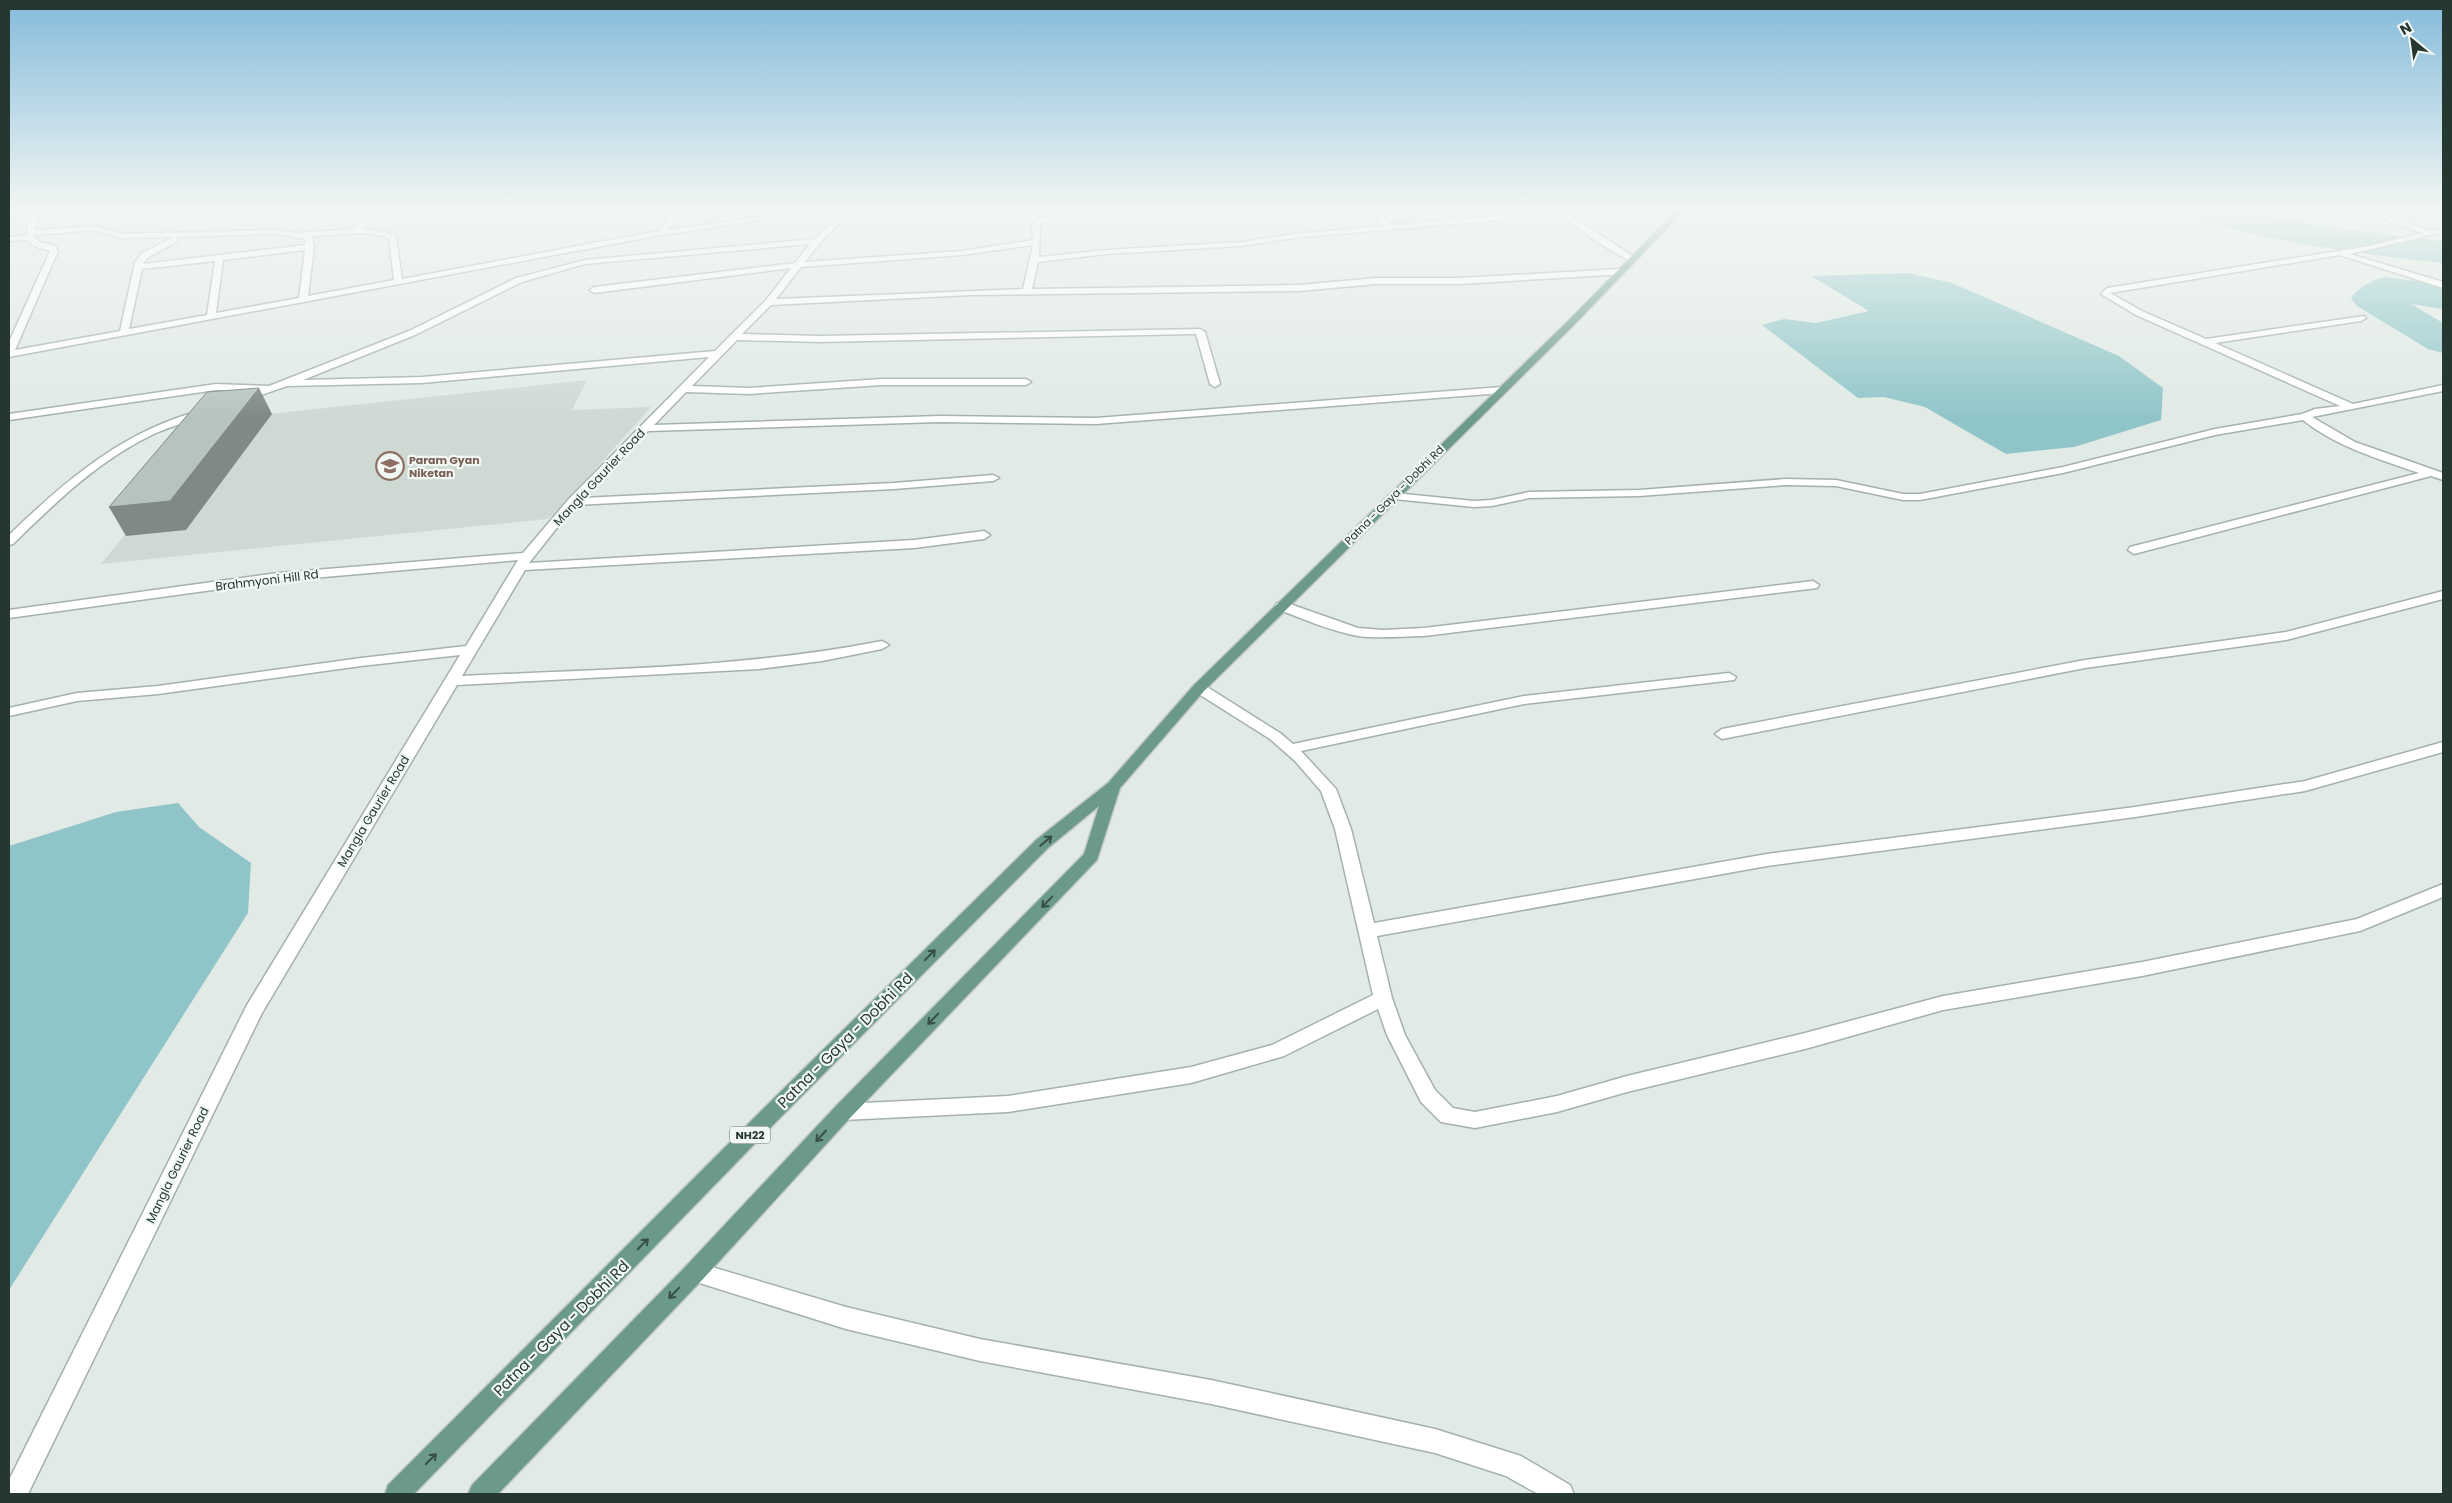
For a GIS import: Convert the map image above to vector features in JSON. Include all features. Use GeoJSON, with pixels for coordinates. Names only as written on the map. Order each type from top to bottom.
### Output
{"type":"FeatureCollection","features":[{"type":"Feature","properties":{"kind":"main road","name":"Patna - Gaya - Dobhi Rd"},"geometry":{"type":"LineString","coordinates":[[397,1494],[770,1115],[1042,844],[1113,787],[1199,688],[1613,279]]}},
{"type":"Feature","properties":{"kind":"main road","name":"Patna - Gaya - Dobhi Rd"},"geometry":{"type":"LineString","coordinates":[[482,1494],[695,1272],[843,1112],[1091,856],[1113,787]]}},
{"type":"Feature","properties":{"kind":"street"},"geometry":{"type":"LineString","coordinates":[[9,353],[42,279]]}},
{"type":"Feature","properties":{"kind":"street"},"geometry":{"type":"LineString","coordinates":[[124,332],[135,279]]}},
{"type":"Feature","properties":{"kind":"street"},"geometry":{"type":"LineString","coordinates":[[211,316],[215,279]]}},
{"type":"Feature","properties":{"kind":"street"},"geometry":{"type":"LineString","coordinates":[[303,298],[306,279]]}},
{"type":"Feature","properties":{"kind":"street"},"geometry":{"type":"LineString","coordinates":[[9,353],[408,279]]}},
{"type":"Feature","properties":{"kind":"street"},"geometry":{"type":"LineString","coordinates":[[232,403],[430,325],[522,279]]}},
{"type":"Feature","properties":{"kind":"street"},"geometry":{"type":"LineString","coordinates":[[594,290],[683,279]]}},
{"type":"Feature","properties":{"kind":"street","name":"Mangla Gaurier Road"},"geometry":{"type":"LineString","coordinates":[[15,1494],[254,1010],[523,561],[572,502],[769,302],[788,279]]}},
{"type":"Feature","properties":{"kind":"street"},"geometry":{"type":"LineString","coordinates":[[1027,292],[1030,279]]}},
{"type":"Feature","properties":{"kind":"street"},"geometry":{"type":"LineString","coordinates":[[769,302],[1027,292],[1299,288],[1368,281],[1493,279]]}},
{"type":"Feature","properties":{"kind":"street"},"geometry":{"type":"LineString","coordinates":[[2179,279],[2107,291],[2105,294],[2132,309],[2352,406]]}},
{"type":"Feature","properties":{"kind":"street"},"geometry":{"type":"LineString","coordinates":[[2424,279],[2443,285]]}},
{"type":"Feature","properties":{"kind":"street"},"geometry":{"type":"LineString","coordinates":[[2205,342],[2361,318]]}},
{"type":"Feature","properties":{"kind":"street"},"geometry":{"type":"LineString","coordinates":[[9,322],[24,319]]}},
{"type":"Feature","properties":{"kind":"street"},"geometry":{"type":"LineString","coordinates":[[735,337],[820,339],[1191,331],[1200,332],[1203,349],[1215,384]]}},
{"type":"Feature","properties":{"kind":"street"},"geometry":{"type":"LineString","coordinates":[[286,383],[422,380],[716,354]]}},
{"type":"Feature","properties":{"kind":"street"},"geometry":{"type":"LineString","coordinates":[[682,389],[749,391],[866,383],[1026,382]]}},
{"type":"Feature","properties":{"kind":"street"},"geometry":{"type":"LineString","coordinates":[[9,417],[208,388],[272,387]]}},
{"type":"Feature","properties":{"kind":"street"},"geometry":{"type":"LineString","coordinates":[[1394,496],[1474,504],[1492,503],[1529,495],[1639,493],[1785,482],[1836,483],[1902,497],[1920,497],[2063,470],[2215,432],[2305,417],[2316,412],[2443,388]]}},
{"type":"Feature","properties":{"kind":"street"},"geometry":{"type":"LineString","coordinates":[[645,428],[940,419],[1096,421],[1502,390]]}},
{"type":"Feature","properties":{"kind":"street"},"geometry":{"type":"LineString","coordinates":[[9,541],[64,488],[106,456],[153,430],[217,408]]}},
{"type":"Feature","properties":{"kind":"street"},"geometry":{"type":"LineString","coordinates":[[2305,417],[2313,424],[2354,445],[2443,477]]}},
{"type":"Feature","properties":{"kind":"street"},"geometry":{"type":"LineString","coordinates":[[2134,550],[2431,473]]}},
{"type":"Feature","properties":{"kind":"street"},"geometry":{"type":"LineString","coordinates":[[572,502],[993,478]]}},
{"type":"Feature","properties":{"kind":"street","name":"Brahmyoni Hill Rd"},"geometry":{"type":"LineString","coordinates":[[9,614],[278,577],[523,561],[914,544],[984,535]]}},
{"type":"Feature","properties":{"kind":"street"},"geometry":{"type":"LineString","coordinates":[[1282,606],[1348,630],[1369,633],[1399,633],[1424,632],[1813,585]]}},
{"type":"Feature","properties":{"kind":"street"},"geometry":{"type":"LineString","coordinates":[[1722,734],[2085,664],[2181,649],[2237,644],[2286,636],[2443,595]]}},
{"type":"Feature","properties":{"kind":"street"},"geometry":{"type":"LineString","coordinates":[[451,681],[759,665],[822,657],[882,645]]}},
{"type":"Feature","properties":{"kind":"street"},"geometry":{"type":"LineString","coordinates":[[9,712],[93,695],[158,690],[362,662],[470,650]]}},
{"type":"Feature","properties":{"kind":"street"},"geometry":{"type":"LineString","coordinates":[[1290,749],[1524,700],[1729,677]]}},
{"type":"Feature","properties":{"kind":"street"},"geometry":{"type":"LineString","coordinates":[[1199,688],[1274,736],[1290,749],[1328,789],[1343,829],[1383,998],[1396,1035],[1428,1096],[1448,1116],[1475,1120],[1557,1104],[1627,1084],[1805,1041],[1943,1003],[2142,969],[2360,925],[2443,890]]}},
{"type":"Feature","properties":{"kind":"street"},"geometry":{"type":"LineString","coordinates":[[1367,931],[1767,860],[2135,812],[2305,786],[2443,747]]}},
{"type":"Feature","properties":{"kind":"street"},"geometry":{"type":"LineString","coordinates":[[843,1112],[1008,1104],[1191,1075],[1277,1051],[1383,998]]}},
{"type":"Feature","properties":{"kind":"street"},"geometry":{"type":"LineString","coordinates":[[695,1272],[802,1303],[846,1318],[980,1350],[1211,1392],[1435,1441],[1512,1465],[1561,1494]]}},
{"type":"Feature","properties":{"kind":"shaded area","name":"Param Gyan Niketan"},"geometry":{"type":"Polygon","coordinates":[[[587,380],[572,410],[651,407],[556,513],[547,519],[101,564],[220,419],[587,380]]]}},
{"type":"Feature","properties":{"kind":"water"},"geometry":{"type":"Polygon","coordinates":[[[1816,279],[1935,279],[1952,283],[2119,356],[2163,388],[2161,420],[2074,447],[2006,454],[1925,407],[1884,397],[1858,398],[1762,325],[1784,319],[1816,323],[1869,311],[1816,279]]]}},
{"type":"Feature","properties":{"kind":"water"},"geometry":{"type":"Polygon","coordinates":[[[178,803],[199,827],[251,863],[248,913],[9,1290],[9,846],[116,812],[178,803]]]}},
{"type":"Feature","properties":{"kind":"building"},"geometry":{"type":"Polygon","coordinates":[[[259,388],[170,501],[109,507],[207,392],[259,388]]]}},
{"type":"Feature","properties":{"kind":"waterway"},"geometry":{"type":"LineString","coordinates":[[2443,297],[2385,289],[2371,298],[2443,340]]}},
{"type":"Feature","properties":{"kind":"place","name":"Param Gyan Niketan"},"geometry":{"type":"Point","coordinates":[390,466]}}]}
